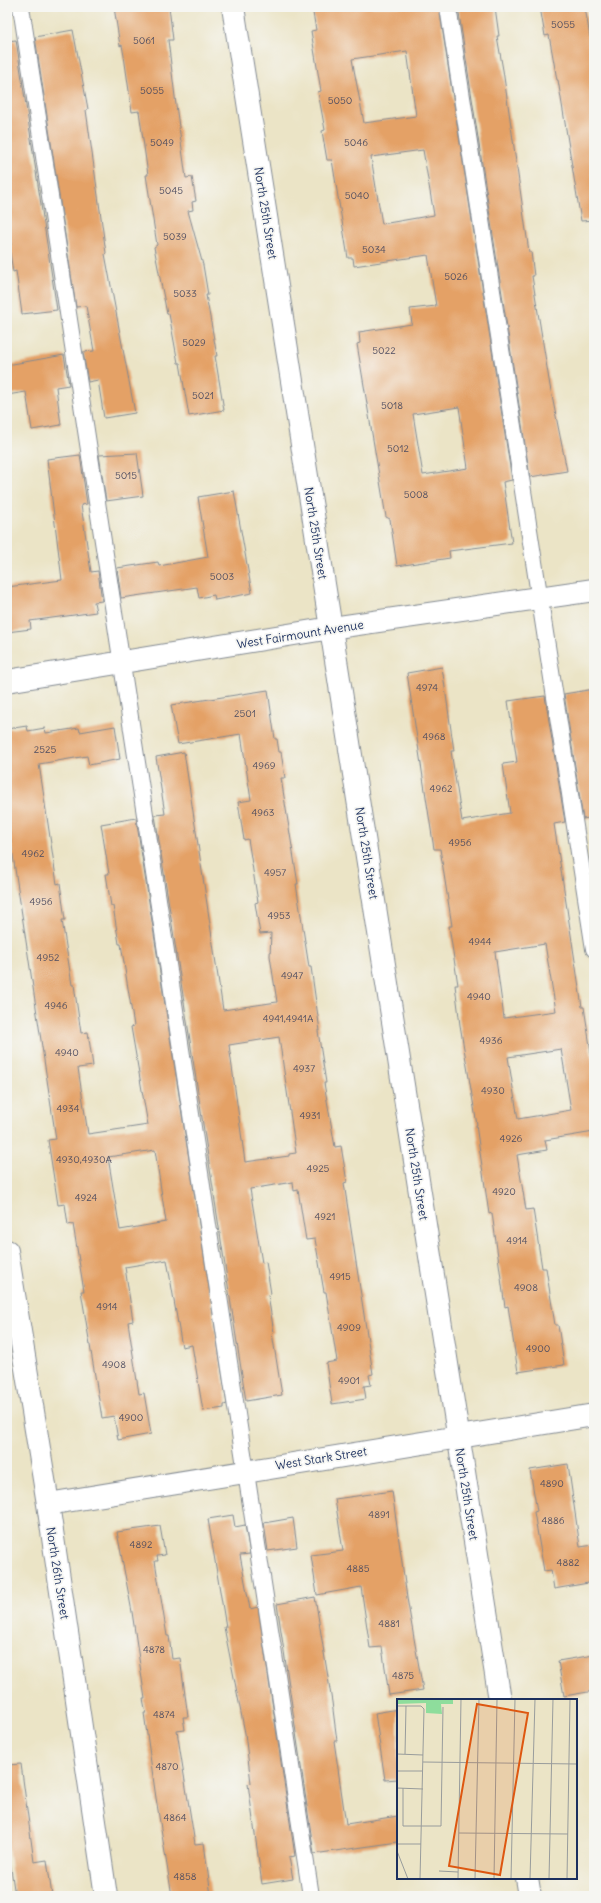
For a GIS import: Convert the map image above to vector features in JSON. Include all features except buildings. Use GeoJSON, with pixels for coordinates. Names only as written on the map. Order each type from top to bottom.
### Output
{"type":"FeatureCollection","features":[{"type":"Feature","properties":{"kind":"street","name":"North 25th Street"},"geometry":{"type":"LineString","coordinates":[[233,7],[500,1699]]}},
{"type":"Feature","properties":{"kind":"street","name":"West Fairmount Avenue"},"geometry":{"type":"LineString","coordinates":[[7,681],[331,628],[594,590]]}},
{"type":"Feature","properties":{"kind":"street","name":"North 26th Street"},"geometry":{"type":"LineString","coordinates":[[7,1251],[48,1504],[106,1896]]}},
{"type":"Feature","properties":{"kind":"street","name":"West Stark Street"},"geometry":{"type":"LineString","coordinates":[[48,1504],[594,1414]]}},
{"type":"Feature","properties":{"kind":"street"},"geometry":{"type":"LineString","coordinates":[[528,1879],[530,1896]]}},
{"type":"Feature","properties":{"kind":"lane"},"geometry":{"type":"LineString","coordinates":[[21,7],[120,662],[247,1470],[312,1896]]}},
{"type":"Feature","properties":{"kind":"lane"},"geometry":{"type":"LineString","coordinates":[[448,7],[594,949]]}}]}
